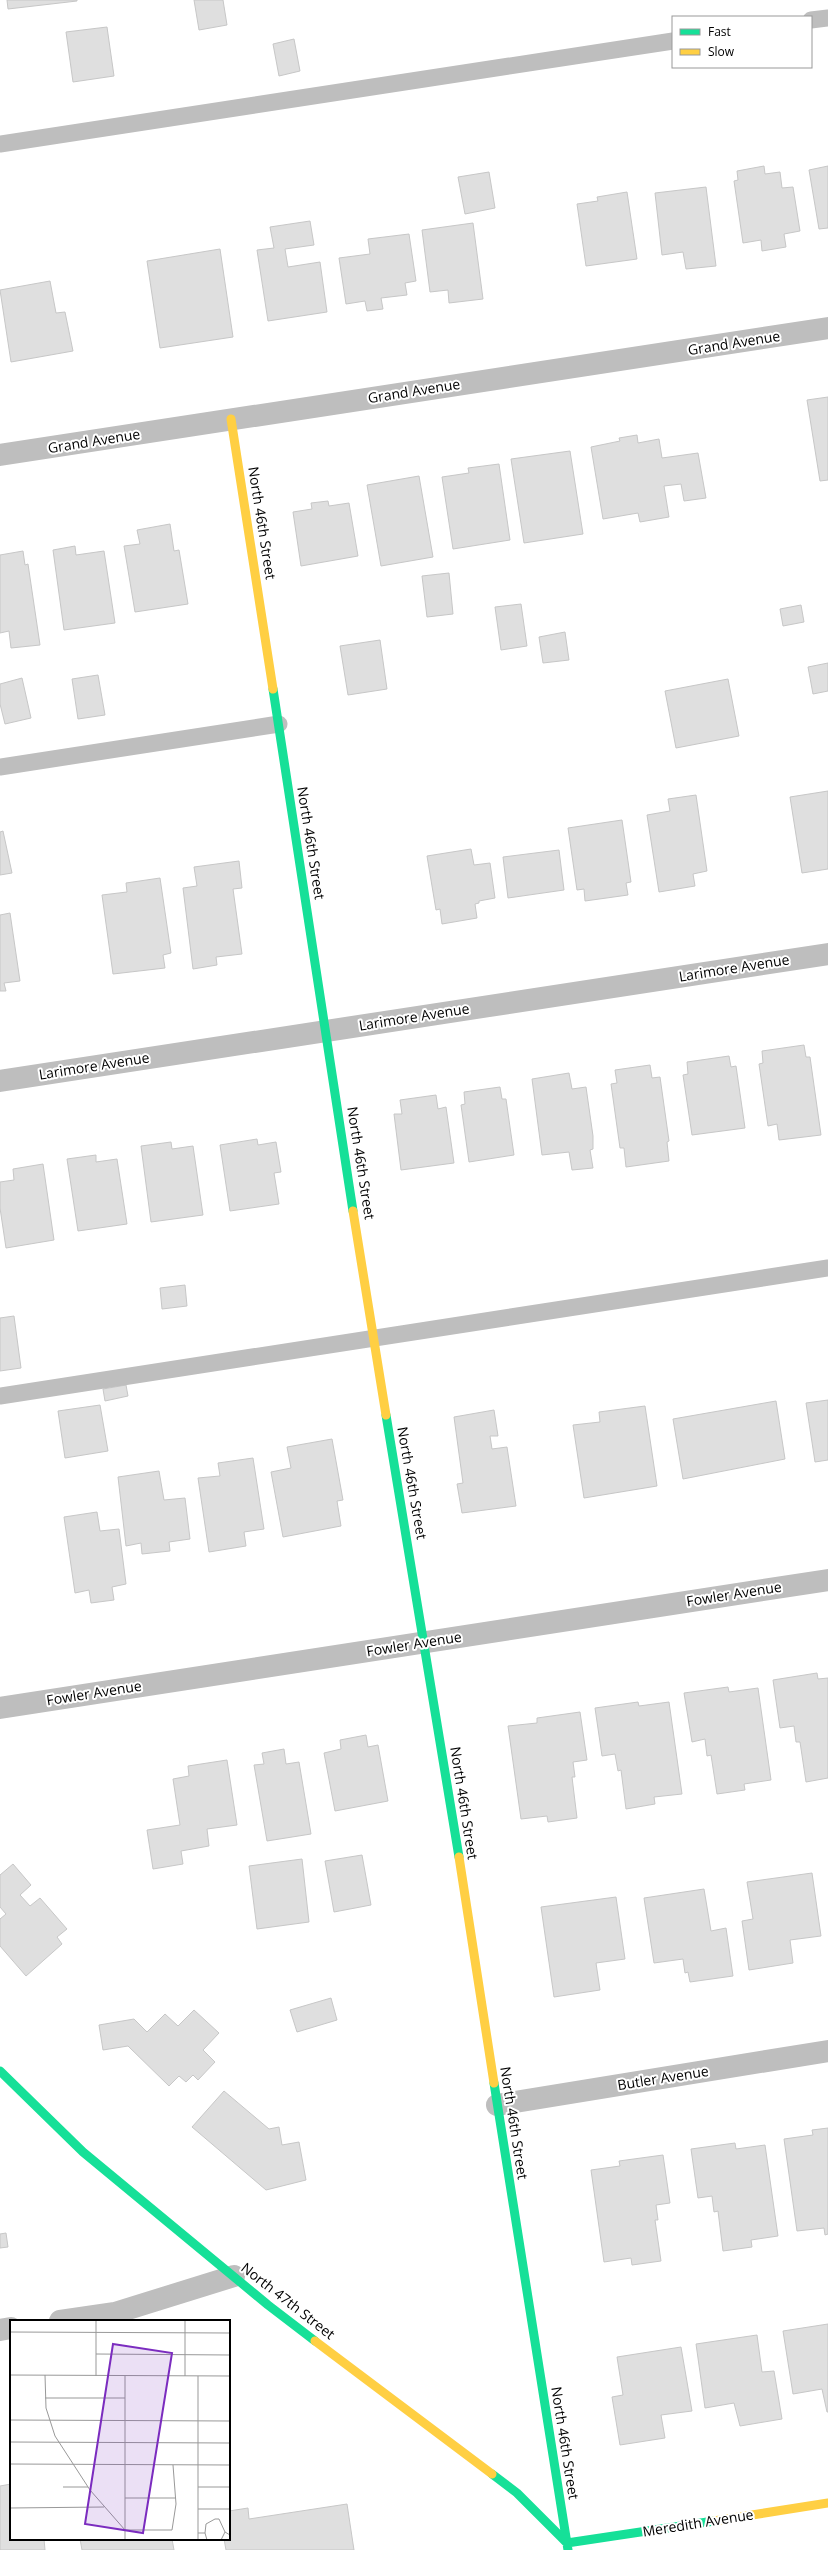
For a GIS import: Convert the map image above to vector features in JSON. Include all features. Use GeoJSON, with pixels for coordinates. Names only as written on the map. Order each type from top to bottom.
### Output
{"type":"FeatureCollection","features":[{"type":"Feature","properties":{"kind":"street","name":"Grand Avenue"},"geometry":{"type":"LineString","coordinates":[[0,455],[828,328]]}},
{"type":"Feature","properties":{"kind":"street","name":"North 46th Street"},"geometry":{"type":"LineString","coordinates":[[232,419],[373,1339],[425,1642],[497,2105],[568,2546]]}},
{"type":"Feature","properties":{"kind":"street","name":"Larimore Avenue"},"geometry":{"type":"LineString","coordinates":[[0,1081],[828,954]]}},
{"type":"Feature","properties":{"kind":"street","name":"Fowler Avenue"},"geometry":{"type":"LineString","coordinates":[[0,1708],[828,1580]]}},
{"type":"Feature","properties":{"kind":"street","name":"Butler Avenue"},"geometry":{"type":"LineString","coordinates":[[497,2105],[828,2051]]}},
{"type":"Feature","properties":{"kind":"street","name":"North 47th Street"},"geometry":{"type":"LineString","coordinates":[[0,2071],[83,2152],[268,2305],[517,2493],[568,2546]]}},
{"type":"Feature","properties":{"kind":"street"},"geometry":{"type":"LineString","coordinates":[[66,2320],[115,2312],[234,2276]]}},
{"type":"Feature","properties":{"kind":"street"},"geometry":{"type":"LineString","coordinates":[[0,2330],[10,2328]]}},
{"type":"Feature","properties":{"kind":"street","name":"Meredith Avenue"},"geometry":{"type":"LineString","coordinates":[[568,2546],[828,2503]]}},
{"type":"Feature","properties":{"kind":"lane"},"geometry":{"type":"LineString","coordinates":[[812,20],[828,18]]}},
{"type":"Feature","properties":{"kind":"lane"},"geometry":{"type":"LineString","coordinates":[[0,144],[672,41]]}},
{"type":"Feature","properties":{"kind":"lane"},"geometry":{"type":"LineString","coordinates":[[0,767],[279,724]]}},
{"type":"Feature","properties":{"kind":"lane"},"geometry":{"type":"LineString","coordinates":[[0,1396],[828,1268]]}},
{"type":"Feature","properties":{"kind":"building"},"geometry":{"type":"Polygon","coordinates":[[[7,0],[77,0],[77,1],[8,9],[7,0]]]}},
{"type":"Feature","properties":{"kind":"building"},"geometry":{"type":"Polygon","coordinates":[[[194,0],[223,0],[227,25],[199,30],[194,0]]]}},
{"type":"Feature","properties":{"kind":"building"},"geometry":{"type":"Polygon","coordinates":[[[107,27],[114,76],[73,82],[66,32],[107,27]]]}},
{"type":"Feature","properties":{"kind":"building"},"geometry":{"type":"Polygon","coordinates":[[[294,39],[300,71],[279,76],[273,44],[294,39]]]}},
{"type":"Feature","properties":{"kind":"building"},"geometry":{"type":"Polygon","coordinates":[[[764,166],[765,174],[780,172],[782,188],[793,187],[800,231],[784,234],[786,247],[762,251],[761,240],[743,243],[734,181],[738,180],[737,171],[764,166]]]}},
{"type":"Feature","properties":{"kind":"building"},"geometry":{"type":"Polygon","coordinates":[[[828,166],[828,228],[819,229],[809,170],[828,166]]]}},
{"type":"Feature","properties":{"kind":"building"},"geometry":{"type":"Polygon","coordinates":[[[489,172],[495,208],[465,214],[458,177],[489,172]]]}},
{"type":"Feature","properties":{"kind":"building"},"geometry":{"type":"Polygon","coordinates":[[[706,187],[716,266],[686,269],[683,252],[662,255],[655,193],[706,187]]]}},
{"type":"Feature","properties":{"kind":"building"},"geometry":{"type":"Polygon","coordinates":[[[627,192],[637,259],[586,266],[577,204],[598,201],[597,197],[627,192]]]}},
{"type":"Feature","properties":{"kind":"building"},"geometry":{"type":"Polygon","coordinates":[[[310,221],[314,245],[285,249],[288,267],[320,262],[327,312],[268,321],[257,250],[274,248],[270,227],[310,221]]]}},
{"type":"Feature","properties":{"kind":"building"},"geometry":{"type":"Polygon","coordinates":[[[473,223],[483,299],[449,303],[448,290],[430,292],[422,230],[473,223]]]}},
{"type":"Feature","properties":{"kind":"building"},"geometry":{"type":"Polygon","coordinates":[[[409,234],[416,281],[405,283],[407,295],[381,298],[383,309],[367,311],[365,301],[346,304],[339,258],[370,254],[368,239],[409,234]]]}},
{"type":"Feature","properties":{"kind":"building"},"geometry":{"type":"Polygon","coordinates":[[[220,249],[233,337],[160,348],[147,261],[220,249]]]}},
{"type":"Feature","properties":{"kind":"building"},"geometry":{"type":"Polygon","coordinates":[[[50,281],[56,313],[65,312],[73,351],[11,362],[0,290],[50,281]]]}},
{"type":"Feature","properties":{"kind":"building"},"geometry":{"type":"Polygon","coordinates":[[[828,397],[828,480],[820,481],[807,400],[828,397]]]}},
{"type":"Feature","properties":{"kind":"building"},"geometry":{"type":"Polygon","coordinates":[[[637,435],[638,443],[659,439],[662,458],[698,453],[706,498],[684,501],[681,484],[664,486],[669,517],[640,522],[638,513],[603,519],[591,447],[620,441],[619,438],[637,435]]]}},
{"type":"Feature","properties":{"kind":"building"},"geometry":{"type":"Polygon","coordinates":[[[570,451],[583,534],[524,543],[511,459],[570,451]]]}},
{"type":"Feature","properties":{"kind":"building"},"geometry":{"type":"Polygon","coordinates":[[[499,464],[510,540],[453,549],[442,477],[469,473],[468,468],[499,464]]]}},
{"type":"Feature","properties":{"kind":"building"},"geometry":{"type":"Polygon","coordinates":[[[419,476],[433,557],[381,566],[367,485],[419,476]]]}},
{"type":"Feature","properties":{"kind":"building"},"geometry":{"type":"Polygon","coordinates":[[[328,501],[329,506],[349,503],[358,556],[301,566],[293,512],[312,509],[311,503],[328,501]]]}},
{"type":"Feature","properties":{"kind":"building"},"geometry":{"type":"Polygon","coordinates":[[[170,524],[174,551],[179,550],[188,604],[135,612],[124,546],[140,544],[137,530],[170,524]]]}},
{"type":"Feature","properties":{"kind":"building"},"geometry":{"type":"Polygon","coordinates":[[[75,546],[76,555],[104,551],[115,623],[64,630],[53,550],[75,546]]]}},
{"type":"Feature","properties":{"kind":"building"},"geometry":{"type":"Polygon","coordinates":[[[23,551],[25,565],[28,564],[40,645],[11,648],[9,631],[0,633],[0,555],[23,551]]]}},
{"type":"Feature","properties":{"kind":"building"},"geometry":{"type":"Polygon","coordinates":[[[449,573],[453,614],[427,617],[422,576],[449,573]]]}},
{"type":"Feature","properties":{"kind":"building"},"geometry":{"type":"Polygon","coordinates":[[[521,604],[527,646],[501,650],[495,607],[521,604]]]}},
{"type":"Feature","properties":{"kind":"building"},"geometry":{"type":"Polygon","coordinates":[[[801,605],[804,622],[783,626],[780,609],[801,605]]]}},
{"type":"Feature","properties":{"kind":"building"},"geometry":{"type":"Polygon","coordinates":[[[565,632],[569,660],[543,663],[539,637],[565,632]]]}},
{"type":"Feature","properties":{"kind":"building"},"geometry":{"type":"Polygon","coordinates":[[[380,640],[387,689],[348,695],[340,646],[380,640]]]}},
{"type":"Feature","properties":{"kind":"building"},"geometry":{"type":"Polygon","coordinates":[[[828,663],[828,691],[813,694],[808,667],[828,663]]]}},
{"type":"Feature","properties":{"kind":"building"},"geometry":{"type":"Polygon","coordinates":[[[98,675],[105,715],[78,719],[72,679],[98,675]]]}},
{"type":"Feature","properties":{"kind":"building"},"geometry":{"type":"Polygon","coordinates":[[[22,678],[31,718],[5,724],[0,704],[0,684],[22,678]]]}},
{"type":"Feature","properties":{"kind":"building"},"geometry":{"type":"Polygon","coordinates":[[[728,679],[739,736],[676,748],[665,691],[728,679]]]}},
{"type":"Feature","properties":{"kind":"building"},"geometry":{"type":"Polygon","coordinates":[[[828,791],[828,869],[802,873],[790,797],[828,791]]]}},
{"type":"Feature","properties":{"kind":"building"},"geometry":{"type":"Polygon","coordinates":[[[696,795],[707,871],[693,874],[695,886],[659,892],[647,815],[670,811],[668,799],[696,795]]]}},
{"type":"Feature","properties":{"kind":"building"},"geometry":{"type":"Polygon","coordinates":[[[622,820],[631,882],[626,883],[628,895],[585,901],[584,889],[577,890],[568,828],[622,820]]]}},
{"type":"Feature","properties":{"kind":"building"},"geometry":{"type":"Polygon","coordinates":[[[3,831],[12,873],[0,875],[0,832],[3,831]]]}},
{"type":"Feature","properties":{"kind":"building"},"geometry":{"type":"Polygon","coordinates":[[[471,849],[474,865],[490,863],[495,898],[479,901],[479,903],[475,904],[477,918],[442,924],[440,909],[436,910],[427,856],[471,849]]]}},
{"type":"Feature","properties":{"kind":"building"},"geometry":{"type":"Polygon","coordinates":[[[559,850],[564,890],[508,898],[503,857],[559,850]]]}},
{"type":"Feature","properties":{"kind":"building"},"geometry":{"type":"Polygon","coordinates":[[[239,861],[242,888],[233,889],[242,954],[216,957],[217,965],[193,969],[183,888],[197,886],[194,867],[239,861]]]}},
{"type":"Feature","properties":{"kind":"building"},"geometry":{"type":"Polygon","coordinates":[[[160,878],[171,953],[163,955],[165,968],[113,974],[102,895],[127,892],[126,883],[160,878]]]}},
{"type":"Feature","properties":{"kind":"building"},"geometry":{"type":"Polygon","coordinates":[[[10,913],[20,981],[4,983],[6,991],[0,991],[0,915],[10,913]]]}},
{"type":"Feature","properties":{"kind":"building"},"geometry":{"type":"Polygon","coordinates":[[[804,1045],[806,1057],[810,1057],[821,1135],[779,1140],[777,1124],[768,1126],[759,1064],[763,1063],[762,1051],[804,1045]]]}},
{"type":"Feature","properties":{"kind":"building"},"geometry":{"type":"Polygon","coordinates":[[[729,1056],[731,1067],[736,1066],[745,1128],[692,1135],[683,1075],[688,1074],[687,1062],[729,1056]]]}},
{"type":"Feature","properties":{"kind":"building"},"geometry":{"type":"Polygon","coordinates":[[[650,1065],[652,1078],[660,1077],[669,1141],[667,1142],[669,1161],[626,1167],[624,1148],[620,1148],[611,1084],[617,1083],[615,1070],[650,1065]]]}},
{"type":"Feature","properties":{"kind":"building"},"geometry":{"type":"Polygon","coordinates":[[[569,1073],[572,1089],[586,1087],[593,1136],[593,1149],[590,1150],[593,1168],[572,1170],[569,1152],[542,1155],[532,1079],[569,1073]]]}},
{"type":"Feature","properties":{"kind":"building"},"geometry":{"type":"Polygon","coordinates":[[[500,1087],[502,1099],[506,1099],[514,1155],[469,1162],[461,1105],[465,1104],[464,1092],[500,1087]]]}},
{"type":"Feature","properties":{"kind":"building"},"geometry":{"type":"Polygon","coordinates":[[[436,1095],[438,1109],[446,1107],[454,1163],[401,1170],[394,1114],[402,1114],[400,1100],[436,1095]]]}},
{"type":"Feature","properties":{"kind":"building"},"geometry":{"type":"Polygon","coordinates":[[[257,1139],[258,1145],[276,1142],[281,1172],[274,1173],[279,1204],[230,1211],[220,1145],[257,1139]]]}},
{"type":"Feature","properties":{"kind":"building"},"geometry":{"type":"Polygon","coordinates":[[[171,1142],[172,1149],[193,1146],[203,1215],[151,1222],[141,1146],[171,1142]]]}},
{"type":"Feature","properties":{"kind":"building"},"geometry":{"type":"Polygon","coordinates":[[[96,1155],[96,1162],[117,1159],[127,1224],[78,1231],[67,1159],[96,1155]]]}},
{"type":"Feature","properties":{"kind":"building"},"geometry":{"type":"Polygon","coordinates":[[[43,1164],[54,1240],[6,1248],[0,1208],[0,1182],[14,1180],[13,1169],[43,1164]]]}},
{"type":"Feature","properties":{"kind":"building"},"geometry":{"type":"Polygon","coordinates":[[[185,1285],[187,1306],[162,1309],[160,1288],[185,1285]]]}},
{"type":"Feature","properties":{"kind":"building"},"geometry":{"type":"Polygon","coordinates":[[[14,1316],[21,1368],[0,1371],[0,1318],[14,1316]]]}},
{"type":"Feature","properties":{"kind":"building"},"geometry":{"type":"Polygon","coordinates":[[[126,1385],[128,1396],[105,1401],[103,1389],[126,1385]]]}},
{"type":"Feature","properties":{"kind":"building"},"geometry":{"type":"Polygon","coordinates":[[[828,1400],[828,1460],[815,1462],[806,1403],[828,1400]]]}},
{"type":"Feature","properties":{"kind":"building"},"geometry":{"type":"Polygon","coordinates":[[[776,1401],[785,1459],[683,1479],[673,1419],[776,1401]]]}},
{"type":"Feature","properties":{"kind":"building"},"geometry":{"type":"Polygon","coordinates":[[[100,1405],[108,1451],[65,1458],[58,1411],[100,1405]]]}},
{"type":"Feature","properties":{"kind":"building"},"geometry":{"type":"Polygon","coordinates":[[[645,1406],[657,1486],[584,1498],[573,1425],[600,1422],[599,1412],[645,1406]]]}},
{"type":"Feature","properties":{"kind":"building"},"geometry":{"type":"Polygon","coordinates":[[[494,1410],[498,1436],[490,1436],[492,1449],[507,1447],[516,1506],[462,1513],[457,1484],[463,1483],[454,1417],[494,1410]]]}},
{"type":"Feature","properties":{"kind":"building"},"geometry":{"type":"Polygon","coordinates":[[[332,1439],[343,1500],[337,1501],[341,1526],[283,1537],[271,1472],[291,1468],[287,1447],[332,1439]]]}},
{"type":"Feature","properties":{"kind":"building"},"geometry":{"type":"Polygon","coordinates":[[[253,1458],[264,1529],[244,1532],[246,1546],[209,1552],[198,1478],[220,1476],[218,1463],[253,1458]]]}},
{"type":"Feature","properties":{"kind":"building"},"geometry":{"type":"Polygon","coordinates":[[[159,1471],[164,1500],[185,1498],[190,1539],[169,1542],[170,1551],[142,1554],[141,1543],[126,1546],[118,1477],[159,1471]]]}},
{"type":"Feature","properties":{"kind":"building"},"geometry":{"type":"Polygon","coordinates":[[[97,1512],[100,1531],[119,1529],[126,1584],[112,1587],[114,1600],[91,1603],[89,1590],[75,1593],[64,1517],[97,1512]]]}},
{"type":"Feature","properties":{"kind":"building"},"geometry":{"type":"Polygon","coordinates":[[[817,1673],[818,1679],[828,1678],[828,1778],[806,1782],[800,1742],[796,1742],[794,1726],[780,1728],[773,1680],[817,1673]]]}},
{"type":"Feature","properties":{"kind":"building"},"geometry":{"type":"Polygon","coordinates":[[[728,1687],[729,1692],[758,1688],[771,1780],[744,1784],[745,1790],[717,1794],[711,1755],[707,1756],[705,1739],[692,1742],[684,1693],[728,1687]]]}},
{"type":"Feature","properties":{"kind":"building"},"geometry":{"type":"Polygon","coordinates":[[[638,1702],[639,1706],[669,1702],[682,1794],[654,1797],[655,1804],[626,1809],[621,1770],[618,1771],[615,1754],[602,1756],[595,1708],[638,1702]]]}},
{"type":"Feature","properties":{"kind":"building"},"geometry":{"type":"Polygon","coordinates":[[[580,1712],[587,1760],[573,1762],[575,1777],[572,1777],[577,1818],[548,1822],[547,1816],[521,1819],[508,1726],[537,1723],[537,1718],[580,1712]]]}},
{"type":"Feature","properties":{"kind":"building"},"geometry":{"type":"Polygon","coordinates":[[[366,1735],[368,1747],[378,1745],[388,1801],[335,1811],[324,1753],[341,1749],[340,1740],[366,1735]]]}},
{"type":"Feature","properties":{"kind":"building"},"geometry":{"type":"Polygon","coordinates":[[[284,1749],[286,1764],[299,1762],[311,1834],[267,1841],[254,1765],[264,1764],[262,1753],[284,1749]]]}},
{"type":"Feature","properties":{"kind":"building"},"geometry":{"type":"Polygon","coordinates":[[[227,1760],[237,1825],[207,1829],[209,1846],[181,1851],[183,1864],[153,1869],[147,1830],[180,1825],[173,1779],[189,1776],[188,1766],[227,1760]]]}},
{"type":"Feature","properties":{"kind":"building"},"geometry":{"type":"Polygon","coordinates":[[[362,1855],[371,1905],[334,1912],[325,1861],[362,1855]]]}},
{"type":"Feature","properties":{"kind":"building"},"geometry":{"type":"Polygon","coordinates":[[[302,1859],[309,1922],[257,1929],[249,1866],[302,1859]]]}},
{"type":"Feature","properties":{"kind":"building"},"geometry":{"type":"Polygon","coordinates":[[[13,1864],[31,1885],[20,1895],[30,1906],[40,1898],[67,1929],[57,1937],[62,1944],[26,1976],[0,1946],[0,1919],[6,1914],[0,1907],[0,1875],[13,1864]]]}},
{"type":"Feature","properties":{"kind":"building"},"geometry":{"type":"Polygon","coordinates":[[[812,1873],[821,1936],[790,1940],[793,1963],[749,1970],[742,1921],[753,1919],[747,1882],[812,1873]]]}},
{"type":"Feature","properties":{"kind":"building"},"geometry":{"type":"Polygon","coordinates":[[[704,1889],[711,1931],[726,1928],[733,1976],[690,1982],[688,1972],[685,1973],[683,1959],[654,1963],[644,1898],[704,1889]]]}},
{"type":"Feature","properties":{"kind":"building"},"geometry":{"type":"Polygon","coordinates":[[[616,1897],[625,1959],[596,1963],[600,1990],[554,1997],[541,1907],[616,1897]]]}},
{"type":"Feature","properties":{"kind":"building"},"geometry":{"type":"Polygon","coordinates":[[[331,1998],[337,2020],[297,2032],[290,2010],[331,1998]]]}},
{"type":"Feature","properties":{"kind":"building"},"geometry":{"type":"Polygon","coordinates":[[[194,2010],[219,2033],[203,2050],[215,2062],[198,2080],[193,2075],[186,2082],[179,2076],[169,2086],[128,2046],[103,2050],[99,2025],[134,2019],[147,2032],[165,2014],[178,2026],[194,2010]]]}},
{"type":"Feature","properties":{"kind":"building"},"geometry":{"type":"Polygon","coordinates":[[[224,2091],[269,2129],[279,2127],[282,2145],[299,2142],[306,2180],[266,2190],[192,2127],[224,2091]]]}},
{"type":"Feature","properties":{"kind":"building"},"geometry":{"type":"Polygon","coordinates":[[[828,2128],[828,2234],[825,2235],[824,2228],[797,2231],[784,2139],[813,2135],[812,2130],[828,2128]]]}},
{"type":"Feature","properties":{"kind":"building"},"geometry":{"type":"Polygon","coordinates":[[[735,2143],[736,2149],[765,2145],[778,2236],[751,2240],[752,2247],[723,2251],[718,2211],[714,2212],[712,2196],[698,2198],[691,2149],[735,2143]]]}},
{"type":"Feature","properties":{"kind":"building"},"geometry":{"type":"Polygon","coordinates":[[[663,2155],[670,2203],[656,2205],[658,2220],[655,2220],[661,2261],[632,2265],[631,2258],[604,2262],[591,2170],[620,2166],[619,2161],[663,2155]]]}},
{"type":"Feature","properties":{"kind":"building"},"geometry":{"type":"Polygon","coordinates":[[[6,2233],[8,2247],[0,2248],[0,2234],[6,2233]]]}},
{"type":"Feature","properties":{"kind":"building"},"geometry":{"type":"Polygon","coordinates":[[[828,2324],[827,2412],[822,2389],[793,2394],[783,2331],[828,2324]]]}},
{"type":"Feature","properties":{"kind":"building"},"geometry":{"type":"Polygon","coordinates":[[[757,2335],[762,2372],[774,2371],[782,2419],[740,2426],[734,2403],[705,2408],[696,2344],[757,2335]]]}},
{"type":"Feature","properties":{"kind":"building"},"geometry":{"type":"Polygon","coordinates":[[[681,2347],[692,2411],[661,2415],[665,2438],[620,2445],[612,2397],[623,2395],[617,2357],[681,2347]]]}},
{"type":"Feature","properties":{"kind":"building"},"geometry":{"type":"Polygon","coordinates":[[[10,2484],[10,2540],[44,2540],[45,2550],[0,2550],[0,2486],[10,2484]]]}},
{"type":"Feature","properties":{"kind":"building"},"geometry":{"type":"Polygon","coordinates":[[[347,2504],[354,2550],[226,2550],[224,2540],[230,2540],[230,2511],[248,2508],[249,2519],[347,2504]]]}},
{"type":"Feature","properties":{"kind":"building"},"geometry":{"type":"Polygon","coordinates":[[[80,2540],[172,2540],[174,2550],[82,2550],[80,2540]]]}},
{"type":"Feature","properties":{"kind":"traffic: fast"},"geometry":{"type":"LineString","coordinates":[[273,689],[353,1211]]}},
{"type":"Feature","properties":{"kind":"traffic: fast"},"geometry":{"type":"LineString","coordinates":[[386,1415],[459,1857]]}},
{"type":"Feature","properties":{"kind":"traffic: fast"},"geometry":{"type":"LineString","coordinates":[[0,2071],[83,2152],[268,2305],[315,2341]]}},
{"type":"Feature","properties":{"kind":"traffic: fast"},"geometry":{"type":"LineString","coordinates":[[494,2083],[568,2550]]}},
{"type":"Feature","properties":{"kind":"traffic: fast"},"geometry":{"type":"LineString","coordinates":[[492,2474],[517,2493],[567,2543],[714,2521]]}},
{"type":"Feature","properties":{"kind":"traffic: slow"},"geometry":{"type":"LineString","coordinates":[[231,419],[273,689]]}},
{"type":"Feature","properties":{"kind":"traffic: slow"},"geometry":{"type":"LineString","coordinates":[[353,1211],[386,1415]]}},
{"type":"Feature","properties":{"kind":"traffic: slow"},"geometry":{"type":"LineString","coordinates":[[459,1857],[494,2083]]}},
{"type":"Feature","properties":{"kind":"traffic: slow"},"geometry":{"type":"LineString","coordinates":[[315,2341],[492,2474]]}},
{"type":"Feature","properties":{"kind":"traffic: slow"},"geometry":{"type":"LineString","coordinates":[[714,2521],[828,2503]]}}]}
